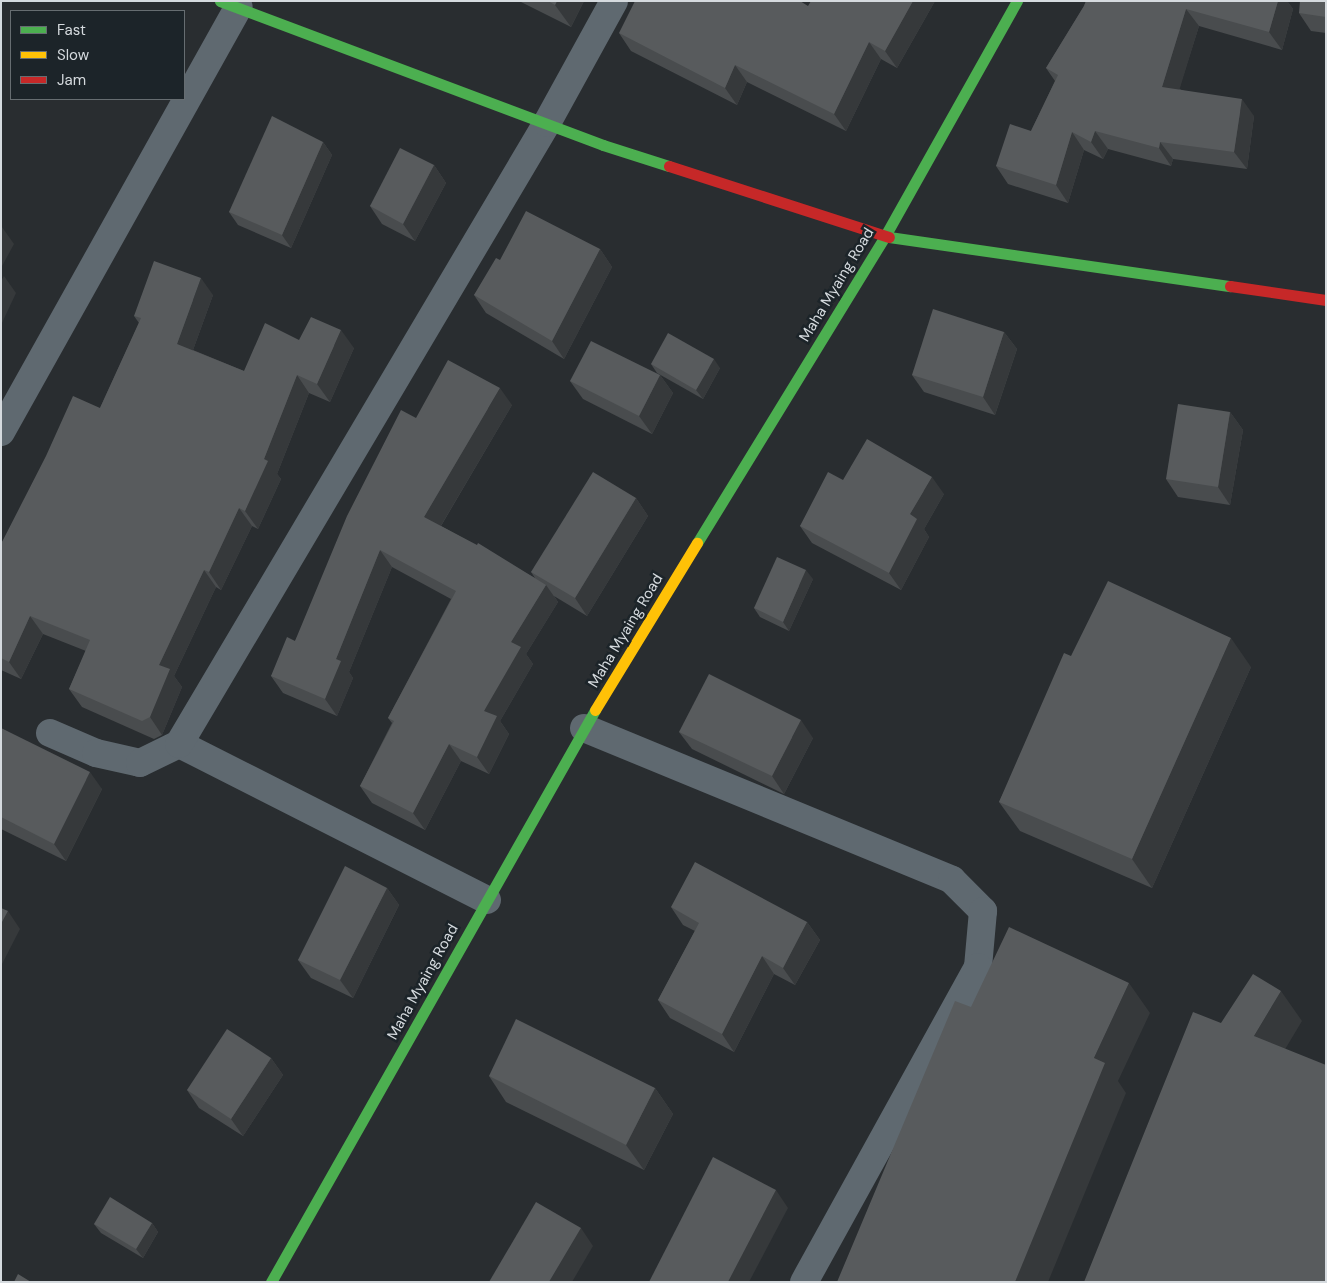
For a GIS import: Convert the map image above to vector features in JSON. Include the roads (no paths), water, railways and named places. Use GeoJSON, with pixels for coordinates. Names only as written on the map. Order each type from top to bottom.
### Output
{"type":"FeatureCollection","features":[{"type":"Feature","properties":{"kind":"street"},"geometry":{"type":"LineString","coordinates":[[50,733],[96,753],[140,763],[179,744],[547,123],[614,1]]}},
{"type":"Feature","properties":{"kind":"street","name":"Maha Myaing Road"},"geometry":{"type":"LineString","coordinates":[[271,1282],[584,728],[885,236],[1018,1]]}},
{"type":"Feature","properties":{"kind":"street"},"geometry":{"type":"LineString","coordinates":[[185,87],[229,4],[603,145],[885,236],[1326,300]]}},
{"type":"Feature","properties":{"kind":"street"},"geometry":{"type":"LineString","coordinates":[[1,432],[178,100]]}},
{"type":"Feature","properties":{"kind":"street"},"geometry":{"type":"LineString","coordinates":[[584,728],[952,880],[983,911],[978,967],[804,1282]]}},
{"type":"Feature","properties":{"kind":"street"},"geometry":{"type":"LineString","coordinates":[[179,744],[487,900]]}}]}
